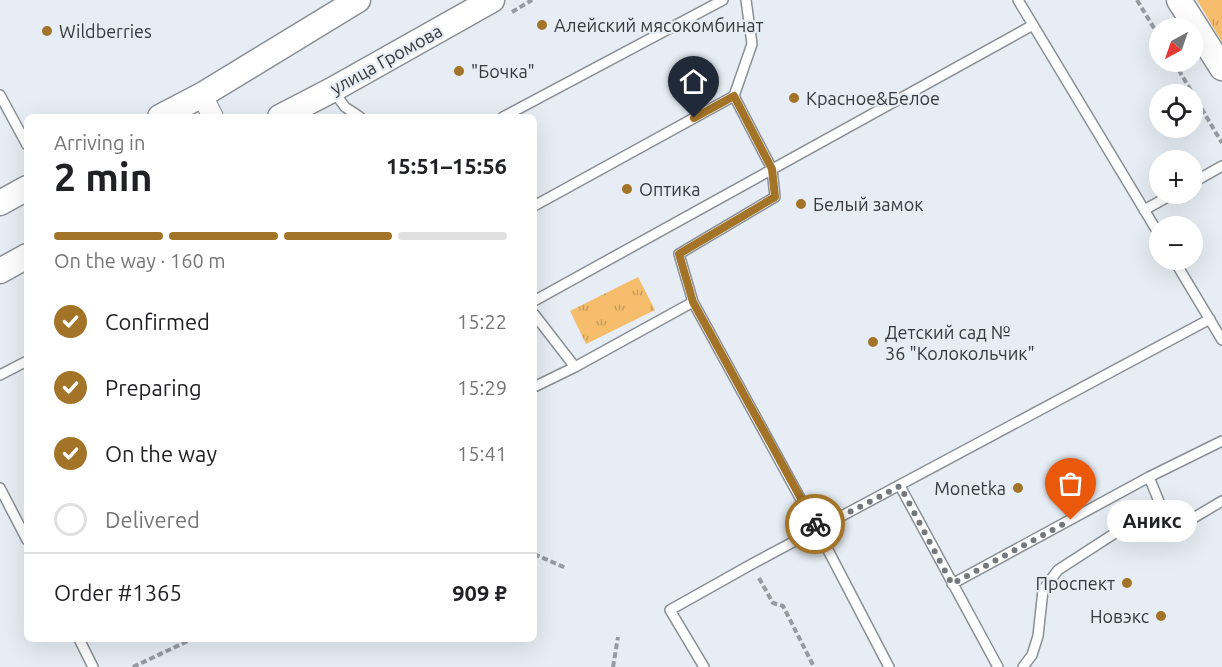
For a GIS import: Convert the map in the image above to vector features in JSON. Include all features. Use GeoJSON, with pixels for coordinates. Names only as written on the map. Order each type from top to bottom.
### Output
{"type":"FeatureCollection","features":[{"type":"Feature","properties":{"kind":"street"},"geometry":{"type":"LineString","coordinates":[[166,114],[202,95],[358,0]]}},
{"type":"Feature","properties":{"kind":"street","name":"улица Громова"},"geometry":{"type":"LineString","coordinates":[[286,114],[492,0]]}},
{"type":"Feature","properties":{"kind":"street"},"geometry":{"type":"LineString","coordinates":[[1179,0],[1222,68]]}},
{"type":"Feature","properties":{"kind":"street"},"geometry":{"type":"LineString","coordinates":[[202,95],[212,114]]}},
{"type":"Feature","properties":{"kind":"street"},"geometry":{"type":"LineString","coordinates":[[0,271],[24,258]]}},
{"type":"Feature","properties":{"kind":"lane"},"geometry":{"type":"LineString","coordinates":[[509,114],[723,0]]}},
{"type":"Feature","properties":{"kind":"lane"},"geometry":{"type":"LineString","coordinates":[[537,204],[734,96],[752,44],[746,0]]}},
{"type":"Feature","properties":{"kind":"lane"},"geometry":{"type":"LineString","coordinates":[[1018,0],[1149,218]]}},
{"type":"Feature","properties":{"kind":"lane"},"geometry":{"type":"LineString","coordinates":[[537,299],[1033,25]]}},
{"type":"Feature","properties":{"kind":"lane"},"geometry":{"type":"LineString","coordinates":[[332,90],[345,107],[356,114]]}},
{"type":"Feature","properties":{"kind":"lane"},"geometry":{"type":"LineString","coordinates":[[0,95],[24,139]]}},
{"type":"Feature","properties":{"kind":"lane"},"geometry":{"type":"LineString","coordinates":[[734,96],[772,169],[775,197],[679,254],[693,302],[817,529],[889,667]]}},
{"type":"Feature","properties":{"kind":"lane"},"geometry":{"type":"LineString","coordinates":[[1203,177],[1222,166]]}},
{"type":"Feature","properties":{"kind":"lane"},"geometry":{"type":"LineString","coordinates":[[1144,210],[1155,204]]}},
{"type":"Feature","properties":{"kind":"lane"},"geometry":{"type":"LineString","coordinates":[[1180,270],[1222,340]]}},
{"type":"Feature","properties":{"kind":"lane"},"geometry":{"type":"LineString","coordinates":[[537,386],[693,302]]}},
{"type":"Feature","properties":{"kind":"lane"},"geometry":{"type":"LineString","coordinates":[[537,318],[575,367]]}},
{"type":"Feature","properties":{"kind":"lane"},"geometry":{"type":"LineString","coordinates":[[704,667],[670,610],[1210,319]]}},
{"type":"Feature","properties":{"kind":"lane"},"geometry":{"type":"LineString","coordinates":[[0,375],[24,363]]}},
{"type":"Feature","properties":{"kind":"lane"},"geometry":{"type":"LineString","coordinates":[[952,584],[1149,477],[1222,441]]}},
{"type":"Feature","properties":{"kind":"lane"},"geometry":{"type":"LineString","coordinates":[[1149,477],[1160,504],[1185,523],[1222,501]]}},
{"type":"Feature","properties":{"kind":"lane"},"geometry":{"type":"LineString","coordinates":[[900,486],[998,667]]}},
{"type":"Feature","properties":{"kind":"lane"},"geometry":{"type":"LineString","coordinates":[[0,488],[24,534]]}},
{"type":"Feature","properties":{"kind":"lane"},"geometry":{"type":"LineString","coordinates":[[1023,667],[1032,655],[1038,636],[1043,590],[1058,570],[1160,504]]}},
{"type":"Feature","properties":{"kind":"lane"},"geometry":{"type":"LineString","coordinates":[[80,642],[92,667]]}},
{"type":"Feature","properties":{"kind":"path"},"geometry":{"type":"LineString","coordinates":[[1137,0],[1149,20]]}},
{"type":"Feature","properties":{"kind":"path"},"geometry":{"type":"LineString","coordinates":[[1180,72],[1222,143]]}},
{"type":"Feature","properties":{"kind":"path"},"geometry":{"type":"LineString","coordinates":[[537,555],[566,568]]}},
{"type":"Feature","properties":{"kind":"path"},"geometry":{"type":"LineString","coordinates":[[752,564],[773,603],[783,606],[814,667]]}},
{"type":"Feature","properties":{"kind":"path"},"geometry":{"type":"LineString","coordinates":[[614,667],[618,637]]}},
{"type":"Feature","properties":{"kind":"path"},"geometry":{"type":"LineString","coordinates":[[133,667],[186,642]]}},
{"type":"Feature","properties":{"kind":"green space"},"geometry":{"type":"Polygon","coordinates":[[[1197,0],[1222,0],[1222,42],[1197,0]]]}},
{"type":"Feature","properties":{"kind":"green space"},"geometry":{"type":"Polygon","coordinates":[[[638,277],[655,310],[586,344],[570,311],[638,277]]]}},
{"type":"Feature","properties":{"kind":"way so far"},"geometry":{"type":"LineString","coordinates":[[815,524],[817,529],[900,486],[952,584],[1071,520]]}},
{"type":"Feature","properties":{"kind":"place","name":"Алейский мясокомбинат"},"geometry":{"type":"Point","coordinates":[542,25]}},
{"type":"Feature","properties":{"kind":"place","name":"Wildberries"},"geometry":{"type":"Point","coordinates":[47,31]}},
{"type":"Feature","properties":{"kind":"place","name":"\"Бочка\""},"geometry":{"type":"Point","coordinates":[459,71]}},
{"type":"Feature","properties":{"kind":"place","name":"Красное&Белое"},"geometry":{"type":"Point","coordinates":[794,98]}},
{"type":"Feature","properties":{"kind":"place","name":"Оптика"},"geometry":{"type":"Point","coordinates":[627,189]}},
{"type":"Feature","properties":{"kind":"place","name":"Белый замок"},"geometry":{"type":"Point","coordinates":[801,204]}},
{"type":"Feature","properties":{"kind":"place","name":"Детский сад № 36 \"Колокольчик\""},"geometry":{"type":"Point","coordinates":[873,342]}},
{"type":"Feature","properties":{"kind":"place","name":"Monetka"},"geometry":{"type":"Point","coordinates":[1018,488]}},
{"type":"Feature","properties":{"kind":"place","name":"Аникс"},"geometry":{"type":"Point","coordinates":[1071,520]}},
{"type":"Feature","properties":{"kind":"place","name":"Проспект"},"geometry":{"type":"Point","coordinates":[1127,583]}},
{"type":"Feature","properties":{"kind":"place","name":"Новэкс"},"geometry":{"type":"Point","coordinates":[1161,616]}},
{"type":"Feature","properties":{"kind":"route"},"geometry":{"type":"LineString","coordinates":[[694,118],[734,96],[772,169],[775,197],[679,254],[693,302],[815,524]]}}]}
